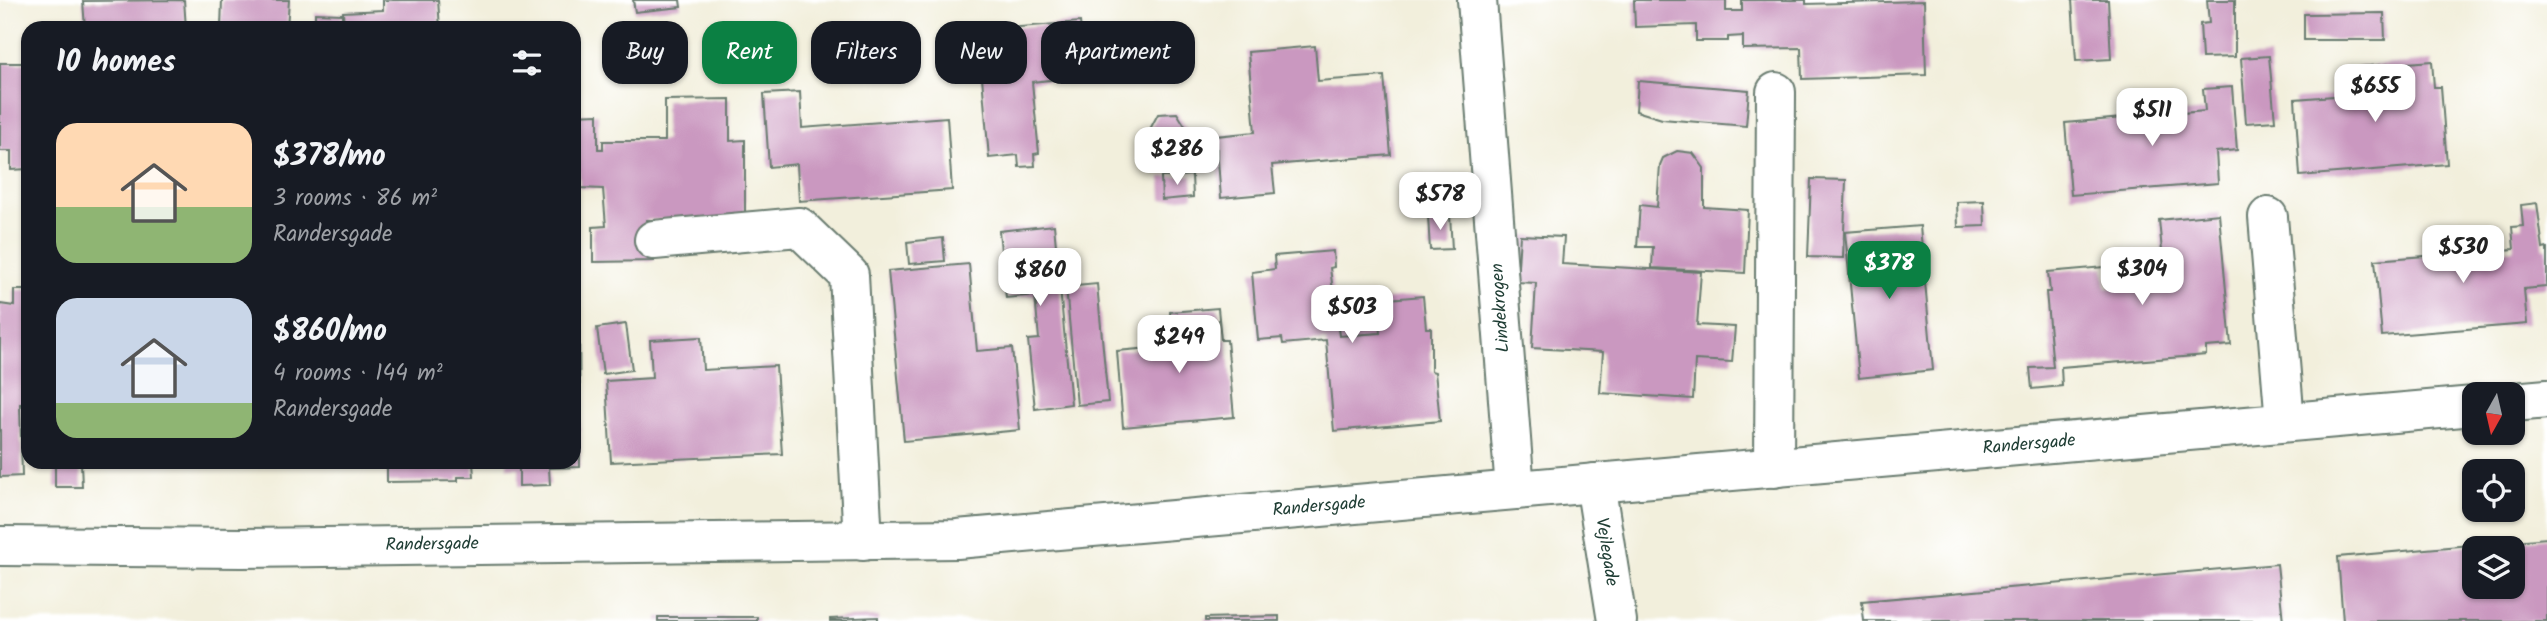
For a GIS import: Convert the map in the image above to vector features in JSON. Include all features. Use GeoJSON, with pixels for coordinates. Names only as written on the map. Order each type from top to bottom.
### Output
{"type":"FeatureCollection","features":[{"type":"Feature","properties":{"kind":"street","name":"Lindekrogen"},"geometry":{"type":"LineString","coordinates":[[1477,0],[1515,490]]}},
{"type":"Feature","properties":{"kind":"street"},"geometry":{"type":"LineString","coordinates":[[1774,468],[1776,92]]}},
{"type":"Feature","properties":{"kind":"street"},"geometry":{"type":"LineString","coordinates":[[2267,217],[2285,422]]}},
{"type":"Feature","properties":{"kind":"street"},"geometry":{"type":"LineString","coordinates":[[654,240],[799,227],[849,275],[863,541]]}},
{"type":"Feature","properties":{"kind":"street"},"geometry":{"type":"LineString","coordinates":[[2525,401],[2547,399]]}},
{"type":"Feature","properties":{"kind":"street","name":"Randersgade"},"geometry":{"type":"LineString","coordinates":[[0,546],[242,548],[957,539],[2462,407]]}},
{"type":"Feature","properties":{"kind":"street","name":"Vejlegade"},"geometry":{"type":"LineString","coordinates":[[1595,483],[1617,621]]}},
{"type":"Feature","properties":{"kind":"building"},"geometry":{"type":"Polygon","coordinates":[[[184,0],[186,21],[84,21],[83,1],[184,0]]]}},
{"type":"Feature","properties":{"kind":"building"},"geometry":{"type":"Polygon","coordinates":[[[222,0],[289,0],[288,21],[221,21],[222,0]]]}},
{"type":"Feature","properties":{"kind":"building"},"geometry":{"type":"Polygon","coordinates":[[[383,0],[438,0],[440,21],[344,21],[343,12],[383,10],[383,0]]]}},
{"type":"Feature","properties":{"kind":"building"},"geometry":{"type":"Polygon","coordinates":[[[633,0],[680,0],[681,7],[635,12],[633,0]]]}},
{"type":"Feature","properties":{"kind":"building"},"geometry":{"type":"Polygon","coordinates":[[[1634,0],[1726,0],[1726,11],[1742,11],[1742,0],[1806,0],[1806,4],[1924,1],[1926,75],[1802,79],[1801,48],[1743,49],[1743,36],[1728,37],[1728,41],[1696,41],[1696,25],[1635,27],[1634,0]]]}},
{"type":"Feature","properties":{"kind":"building"},"geometry":{"type":"Polygon","coordinates":[[[2072,0],[2108,0],[2111,59],[2076,61],[2072,0]]]}},
{"type":"Feature","properties":{"kind":"building"},"geometry":{"type":"Polygon","coordinates":[[[2207,0],[2235,0],[2235,57],[2202,58],[2200,24],[2209,23],[2207,0]]]}},
{"type":"Feature","properties":{"kind":"building"},"geometry":{"type":"Polygon","coordinates":[[[315,13],[342,14],[342,21],[315,21],[315,13]]]}},
{"type":"Feature","properties":{"kind":"building"},"geometry":{"type":"Polygon","coordinates":[[[2384,13],[2385,40],[2304,40],[2304,14],[2384,13]]]}},
{"type":"Feature","properties":{"kind":"building"},"geometry":{"type":"Polygon","coordinates":[[[1041,25],[1041,81],[1032,82],[1039,153],[1034,154],[1035,166],[1019,167],[1018,155],[989,158],[983,84],[1027,84],[1027,26],[1041,25]]]}},
{"type":"Feature","properties":{"kind":"building"},"geometry":{"type":"Polygon","coordinates":[[[1315,46],[1318,81],[1384,76],[1391,155],[1272,165],[1275,193],[1221,198],[1216,136],[1255,132],[1248,52],[1315,46]]]}},
{"type":"Feature","properties":{"kind":"building"},"geometry":{"type":"Polygon","coordinates":[[[2269,56],[2275,121],[2246,123],[2241,58],[2269,56]]]}},
{"type":"Feature","properties":{"kind":"building"},"geometry":{"type":"Polygon","coordinates":[[[2432,61],[2434,87],[2441,87],[2447,164],[2300,176],[2295,99],[2361,94],[2358,67],[2432,61]]]}},
{"type":"Feature","properties":{"kind":"building"},"geometry":{"type":"Polygon","coordinates":[[[0,63],[21,63],[21,169],[11,170],[11,151],[0,151],[0,63]]]}},
{"type":"Feature","properties":{"kind":"building"},"geometry":{"type":"Polygon","coordinates":[[[1638,81],[1749,90],[1746,126],[1662,119],[1636,111],[1638,81]]]}},
{"type":"Feature","properties":{"kind":"building"},"geometry":{"type":"Polygon","coordinates":[[[2232,87],[2237,150],[2216,152],[2218,183],[2071,195],[2065,123],[2205,111],[2203,89],[2232,87]]]}},
{"type":"Feature","properties":{"kind":"building"},"geometry":{"type":"Polygon","coordinates":[[[800,92],[802,128],[947,117],[952,190],[799,201],[797,164],[769,167],[764,94],[800,92]]]}},
{"type":"Feature","properties":{"kind":"building"},"geometry":{"type":"Polygon","coordinates":[[[730,99],[730,141],[745,140],[745,220],[647,220],[647,227],[654,227],[654,261],[593,262],[593,227],[606,226],[603,189],[581,188],[581,115],[598,114],[598,149],[603,149],[603,141],[665,141],[665,100],[730,99]]]}},
{"type":"Feature","properties":{"kind":"building"},"geometry":{"type":"Polygon","coordinates":[[[1177,113],[1187,129],[1179,146],[1159,146],[1149,131],[1158,114],[1177,113]]]}},
{"type":"Feature","properties":{"kind":"building"},"geometry":{"type":"Polygon","coordinates":[[[1677,151],[1693,153],[1704,168],[1704,207],[1748,210],[1745,273],[1652,268],[1653,247],[1637,247],[1640,205],[1657,207],[1660,165],[1663,158],[1677,151]]]}},
{"type":"Feature","properties":{"kind":"building"},"geometry":{"type":"Polygon","coordinates":[[[1192,175],[1193,197],[1162,200],[1161,177],[1192,175]]]}},
{"type":"Feature","properties":{"kind":"building"},"geometry":{"type":"Polygon","coordinates":[[[1811,179],[1846,180],[1843,258],[1808,257],[1811,179]]]}},
{"type":"Feature","properties":{"kind":"building"},"geometry":{"type":"Polygon","coordinates":[[[1984,201],[1985,226],[1958,227],[1957,202],[1984,201]]]}},
{"type":"Feature","properties":{"kind":"building"},"geometry":{"type":"Polygon","coordinates":[[[2537,203],[2543,249],[2547,248],[2547,282],[2546,287],[2524,289],[2527,324],[2382,336],[2375,260],[2514,249],[2512,227],[2523,226],[2521,205],[2537,203]]]}},
{"type":"Feature","properties":{"kind":"building"},"geometry":{"type":"Polygon","coordinates":[[[2219,214],[2231,345],[2206,347],[2206,355],[2061,367],[2062,386],[2032,389],[2030,368],[2053,367],[2046,292],[2050,292],[2048,272],[2104,267],[2106,288],[2165,282],[2159,220],[2219,214]]]}},
{"type":"Feature","properties":{"kind":"building"},"geometry":{"type":"Polygon","coordinates":[[[1450,215],[1452,249],[1430,250],[1428,216],[1450,215]]]}},
{"type":"Feature","properties":{"kind":"building"},"geometry":{"type":"Polygon","coordinates":[[[1054,225],[1071,404],[1035,409],[1028,340],[1039,339],[1035,295],[1006,298],[999,231],[1054,225]]]}},
{"type":"Feature","properties":{"kind":"building"},"geometry":{"type":"Polygon","coordinates":[[[1920,226],[1933,370],[1859,378],[1845,232],[1920,226]]]}},
{"type":"Feature","properties":{"kind":"building"},"geometry":{"type":"Polygon","coordinates":[[[1520,235],[1564,237],[1562,264],[1701,272],[1697,325],[1735,327],[1732,362],[1695,360],[1693,399],[1600,393],[1603,352],[1532,348],[1536,283],[1517,282],[1520,235]]]}},
{"type":"Feature","properties":{"kind":"building"},"geometry":{"type":"Polygon","coordinates":[[[943,238],[945,261],[909,264],[907,242],[943,238]]]}},
{"type":"Feature","properties":{"kind":"building"},"geometry":{"type":"Polygon","coordinates":[[[1333,251],[1334,267],[1330,268],[1339,336],[1380,333],[1377,300],[1423,296],[1426,328],[1431,328],[1431,371],[1435,372],[1440,421],[1334,431],[1326,340],[1283,344],[1282,338],[1258,340],[1252,272],[1275,269],[1274,256],[1333,251]]]}},
{"type":"Feature","properties":{"kind":"building"},"geometry":{"type":"Polygon","coordinates":[[[969,264],[977,351],[1012,348],[1020,430],[904,441],[888,271],[969,264]]]}},
{"type":"Feature","properties":{"kind":"building"},"geometry":{"type":"Polygon","coordinates":[[[1097,284],[1108,402],[1077,405],[1066,287],[1097,284]]]}},
{"type":"Feature","properties":{"kind":"building"},"geometry":{"type":"Polygon","coordinates":[[[14,290],[21,290],[22,476],[0,477],[0,304],[14,306],[14,290]]]}},
{"type":"Feature","properties":{"kind":"building"},"geometry":{"type":"Polygon","coordinates":[[[1218,308],[1221,340],[1227,340],[1234,417],[1123,427],[1117,351],[1173,346],[1170,312],[1218,308]]]}},
{"type":"Feature","properties":{"kind":"building"},"geometry":{"type":"Polygon","coordinates":[[[626,324],[632,370],[603,374],[597,328],[626,324]]]}},
{"type":"Feature","properties":{"kind":"building"},"geometry":{"type":"Polygon","coordinates":[[[701,337],[703,370],[776,366],[782,454],[611,462],[606,381],[652,378],[650,340],[701,337]]]}},
{"type":"Feature","properties":{"kind":"building"},"geometry":{"type":"Polygon","coordinates":[[[55,469],[81,469],[82,487],[55,487],[55,469]]]}},
{"type":"Feature","properties":{"kind":"building"},"geometry":{"type":"Polygon","coordinates":[[[387,469],[473,469],[474,477],[458,477],[458,481],[387,482],[387,469]]]}},
{"type":"Feature","properties":{"kind":"building"},"geometry":{"type":"Polygon","coordinates":[[[519,469],[549,469],[550,485],[519,486],[519,469]]]}},
{"type":"Feature","properties":{"kind":"building"},"geometry":{"type":"Polygon","coordinates":[[[2547,538],[2547,621],[2343,621],[2338,557],[2462,546],[2462,599],[2525,599],[2525,540],[2547,538]]]}},
{"type":"Feature","properties":{"kind":"building"},"geometry":{"type":"Polygon","coordinates":[[[2277,564],[2283,621],[1864,621],[1862,601],[2277,564]]]}},
{"type":"Feature","properties":{"kind":"building"},"geometry":{"type":"Polygon","coordinates":[[[1279,616],[1279,621],[1205,621],[1205,618],[1279,616]]]}},
{"type":"Feature","properties":{"kind":"building"},"geometry":{"type":"Polygon","coordinates":[[[658,617],[757,617],[757,621],[658,621],[658,617]]]}},
{"type":"Feature","properties":{"kind":"building"},"geometry":{"type":"Polygon","coordinates":[[[878,617],[878,621],[830,621],[830,619],[878,617]]]}}]}
